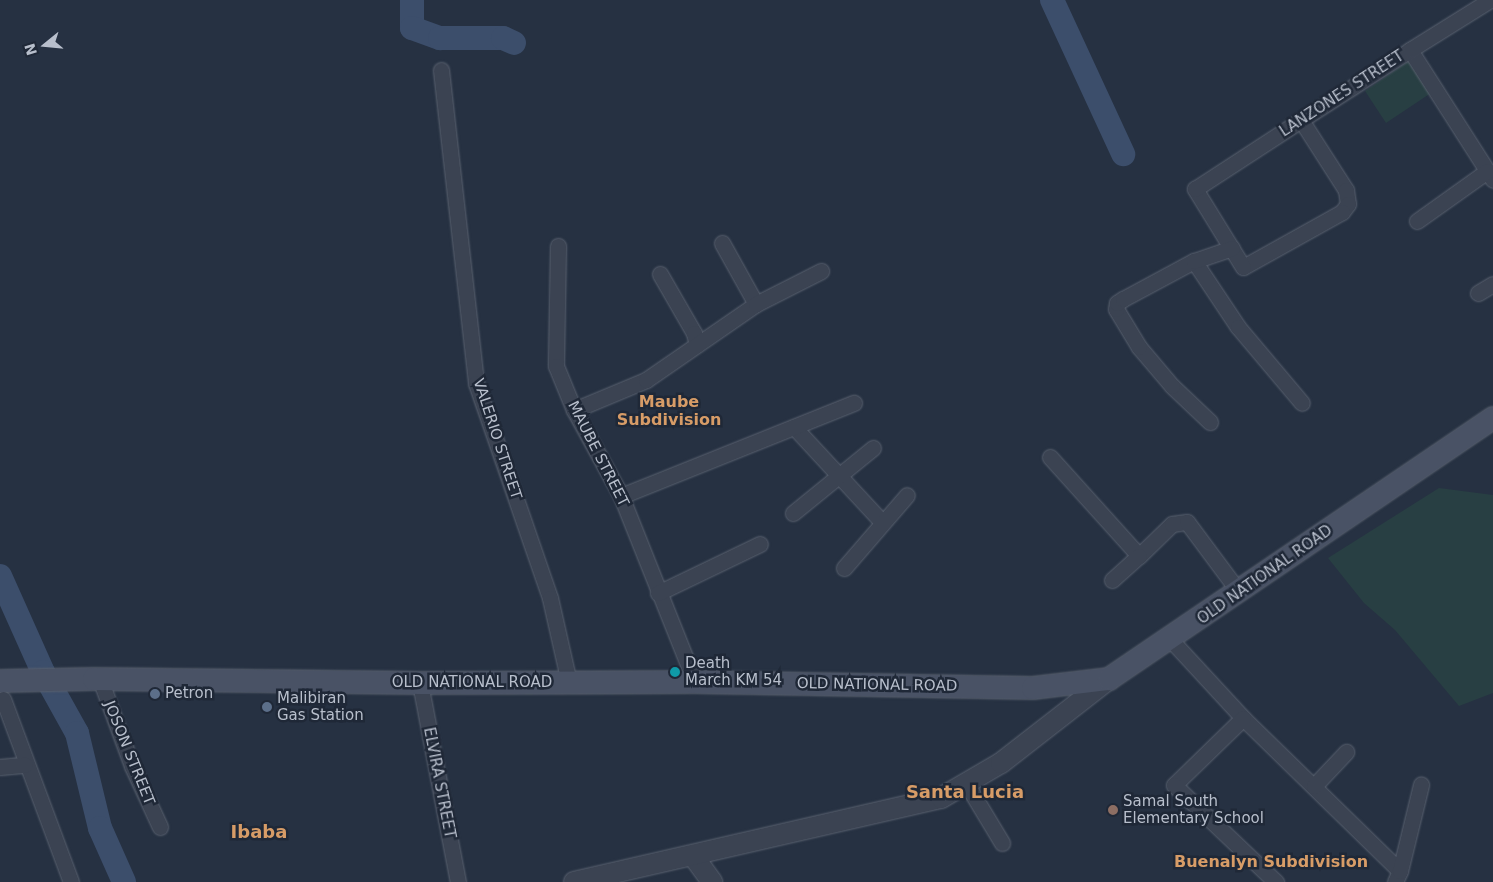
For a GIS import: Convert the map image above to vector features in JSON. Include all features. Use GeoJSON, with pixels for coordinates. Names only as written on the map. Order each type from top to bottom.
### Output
{"type":"FeatureCollection","features":[{"type":"Feature","properties":{"kind":"main road","name":"OLD NATIONAL ROAD"},"geometry":{"type":"LineString","coordinates":[[6,687],[97,679],[420,684],[695,682],[1033,688],[1110,679],[1170,640],[1493,418]]}},
{"type":"Feature","properties":{"kind":"street","name":"LANZONES STREET"},"geometry":{"type":"LineString","coordinates":[[1232,248],[1195,189],[1410,50],[1489,5]]}},
{"type":"Feature","properties":{"kind":"street"},"geometry":{"type":"LineString","coordinates":[[1410,50],[1490,176],[1416,221]]}},
{"type":"Feature","properties":{"kind":"street","name":"VALERIO STREET"},"geometry":{"type":"LineString","coordinates":[[441,70],[476,383],[550,598],[569,682]]}},
{"type":"Feature","properties":{"kind":"street"},"geometry":{"type":"LineString","coordinates":[[1210,422],[1172,386],[1139,347],[1116,309],[1117,303],[1123,298],[1194,261],[1232,248],[1242,267],[1342,212],[1348,204],[1346,190],[1301,120]]}},
{"type":"Feature","properties":{"kind":"street"},"geometry":{"type":"LineString","coordinates":[[722,243],[756,304]]}},
{"type":"Feature","properties":{"kind":"street","name":"MAUBE STREET"},"geometry":{"type":"LineString","coordinates":[[558,246],[556,366],[574,410],[621,496],[695,682]]}},
{"type":"Feature","properties":{"kind":"street"},"geometry":{"type":"LineString","coordinates":[[1194,261],[1238,327],[1302,403]]}},
{"type":"Feature","properties":{"kind":"street"},"geometry":{"type":"LineString","coordinates":[[574,410],[646,380],[756,304],[821,271]]}},
{"type":"Feature","properties":{"kind":"street"},"geometry":{"type":"LineString","coordinates":[[660,274],[694,333],[697,345]]}},
{"type":"Feature","properties":{"kind":"street"},"geometry":{"type":"LineString","coordinates":[[1478,293],[1493,284]]}},
{"type":"Feature","properties":{"kind":"street"},"geometry":{"type":"LineString","coordinates":[[621,496],[854,403]]}},
{"type":"Feature","properties":{"kind":"street"},"geometry":{"type":"LineString","coordinates":[[794,427],[882,522]]}},
{"type":"Feature","properties":{"kind":"street"},"geometry":{"type":"LineString","coordinates":[[794,512],[873,448]]}},
{"type":"Feature","properties":{"kind":"street"},"geometry":{"type":"LineString","coordinates":[[1050,457],[1139,556]]}},
{"type":"Feature","properties":{"kind":"street"},"geometry":{"type":"LineString","coordinates":[[844,568],[907,495]]}},
{"type":"Feature","properties":{"kind":"street"},"geometry":{"type":"LineString","coordinates":[[1112,580],[1172,524],[1187,522],[1239,592]]}},
{"type":"Feature","properties":{"kind":"street"},"geometry":{"type":"LineString","coordinates":[[658,593],[760,544]]}},
{"type":"Feature","properties":{"kind":"street"},"geometry":{"type":"LineString","coordinates":[[1170,640],[1243,718],[1314,786],[1398,877]]}},
{"type":"Feature","properties":{"kind":"street","name":"JOSON STREET"},"geometry":{"type":"LineString","coordinates":[[97,679],[132,766],[160,827]]}},
{"type":"Feature","properties":{"kind":"street"},"geometry":{"type":"LineString","coordinates":[[574,882],[694,857],[941,798],[1000,763],[1110,679]]}},
{"type":"Feature","properties":{"kind":"street","name":"ELVIRA STREET"},"geometry":{"type":"LineString","coordinates":[[420,684],[458,882]]}},
{"type":"Feature","properties":{"kind":"street"},"geometry":{"type":"LineString","coordinates":[[6,687],[25,765],[71,882]]}},
{"type":"Feature","properties":{"kind":"street"},"geometry":{"type":"LineString","coordinates":[[1243,718],[1174,785],[1276,882]]}},
{"type":"Feature","properties":{"kind":"street"},"geometry":{"type":"LineString","coordinates":[[1314,786],[1346,752]]}},
{"type":"Feature","properties":{"kind":"street"},"geometry":{"type":"LineString","coordinates":[[0,767],[25,765]]}},
{"type":"Feature","properties":{"kind":"street"},"geometry":{"type":"LineString","coordinates":[[966,783],[1002,844]]}},
{"type":"Feature","properties":{"kind":"street"},"geometry":{"type":"LineString","coordinates":[[1398,877],[1421,786]]}},
{"type":"Feature","properties":{"kind":"street"},"geometry":{"type":"LineString","coordinates":[[694,857],[712,882]]}},
{"type":"Feature","properties":{"kind":"green space"},"geometry":{"type":"Polygon","coordinates":[[[1409,61],[1431,93],[1386,123],[1365,91],[1409,61]]]}},
{"type":"Feature","properties":{"kind":"green space"},"geometry":{"type":"Polygon","coordinates":[[[1439,488],[1493,495],[1493,693],[1459,706],[1395,630],[1364,603],[1328,558],[1439,488]]]}},
{"type":"Feature","properties":{"kind":"waterway"},"geometry":{"type":"LineString","coordinates":[[412,0],[412,28],[440,38],[503,38],[514,43]]}},
{"type":"Feature","properties":{"kind":"waterway"},"geometry":{"type":"LineString","coordinates":[[1052,0],[1123,154]]}},
{"type":"Feature","properties":{"kind":"waterway"},"geometry":{"type":"LineString","coordinates":[[0,576],[43,672],[77,733],[100,828],[124,882]]}},
{"type":"Feature","properties":{"kind":"place","name":"Death March KM 54"},"geometry":{"type":"Point","coordinates":[675,672]}},
{"type":"Feature","properties":{"kind":"place","name":"Petron"},"geometry":{"type":"Point","coordinates":[155,694]}},
{"type":"Feature","properties":{"kind":"place","name":"Malibiran Gas Station"},"geometry":{"type":"Point","coordinates":[267,707]}},
{"type":"Feature","properties":{"kind":"place","name":"Samal South Elementary School"},"geometry":{"type":"Point","coordinates":[1113,810]}},
{"type":"Feature","properties":{"kind":"district","name":"Maube Subdivision"},"geometry":{"type":"Point","coordinates":[669,411]}},
{"type":"Feature","properties":{"kind":"district","name":"Santa Lucia"},"geometry":{"type":"Point","coordinates":[965,792]}},
{"type":"Feature","properties":{"kind":"district","name":"Ibaba"},"geometry":{"type":"Point","coordinates":[259,832]}},
{"type":"Feature","properties":{"kind":"district","name":"Buenalyn Subdivision"},"geometry":{"type":"Point","coordinates":[1271,862]}}]}
